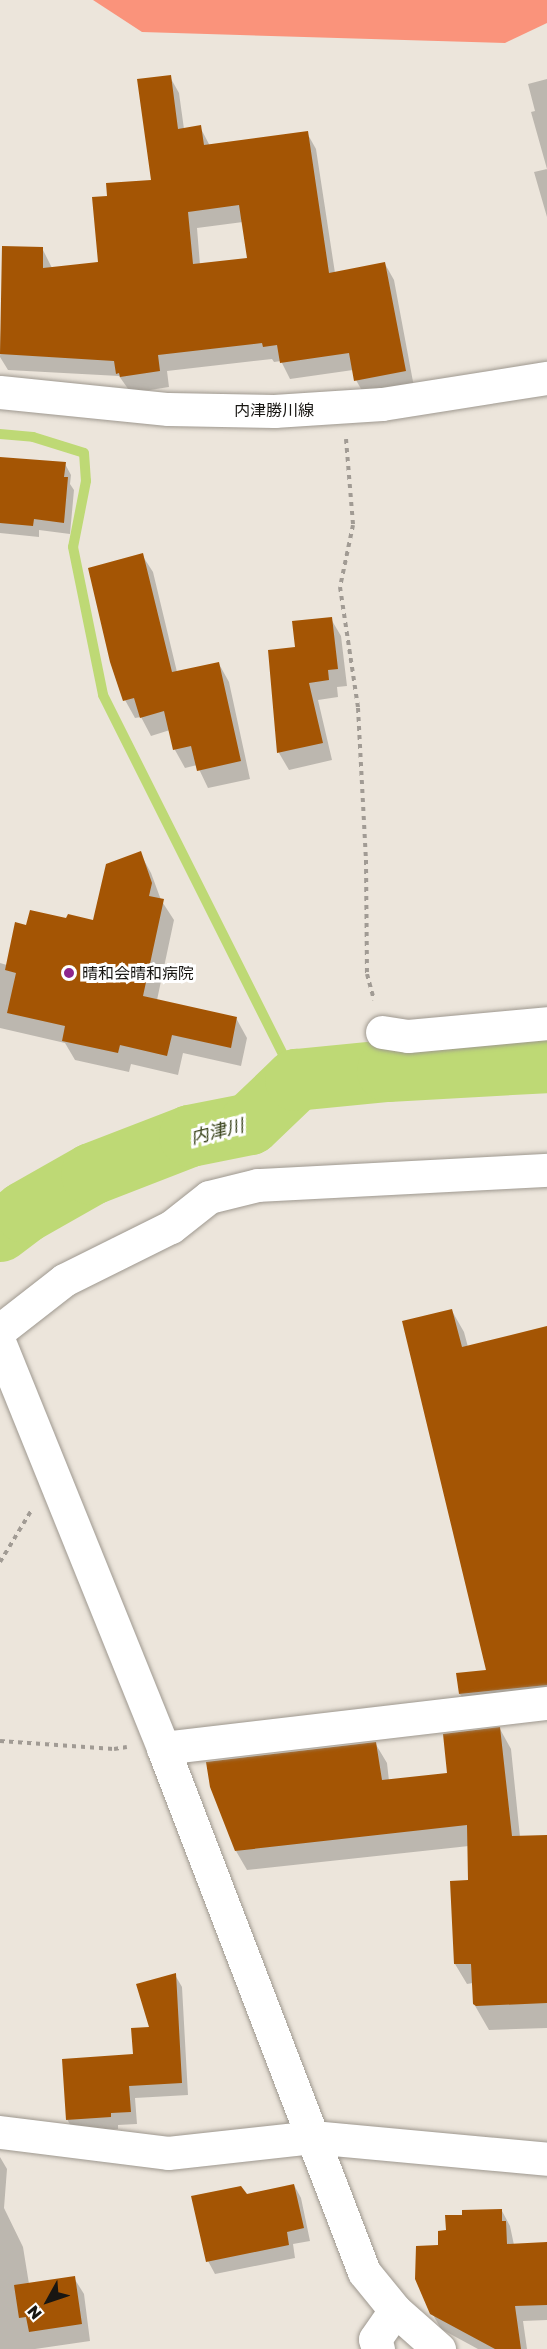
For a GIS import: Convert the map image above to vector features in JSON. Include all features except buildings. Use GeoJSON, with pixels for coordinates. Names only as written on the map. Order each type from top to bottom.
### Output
{"type":"FeatureCollection","features":[{"type":"Feature","properties":{"kind":"street","name":"内津勝川線"},"geometry":{"type":"LineString","coordinates":[[0,392],[168,409],[274,411],[343,408],[547,378]]}},
{"type":"Feature","properties":{"kind":"street"},"geometry":{"type":"LineString","coordinates":[[382,1032],[408,1036],[547,1023]]}},
{"type":"Feature","properties":{"kind":"street"},"geometry":{"type":"LineString","coordinates":[[0,1330],[64,1280],[171,1227],[208,1197],[258,1185],[547,1170]]}},
{"type":"Feature","properties":{"kind":"street"},"geometry":{"type":"LineString","coordinates":[[0,1344],[162,1744],[364,2272],[395,2310],[439,2349]]}},
{"type":"Feature","properties":{"kind":"street"},"geometry":{"type":"LineString","coordinates":[[162,1744],[547,1703]]}},
{"type":"Feature","properties":{"kind":"street"},"geometry":{"type":"LineString","coordinates":[[0,2132],[168,2153],[312,2137],[547,2159]]}},
{"type":"Feature","properties":{"kind":"street"},"geometry":{"type":"LineString","coordinates":[[378,2349],[375,2339],[395,2310]]}},
{"type":"Feature","properties":{"kind":"path"},"geometry":{"type":"LineString","coordinates":[[343,408],[353,525],[340,587],[358,708],[366,860],[367,974],[382,1032]]}},
{"type":"Feature","properties":{"kind":"path"},"geometry":{"type":"LineString","coordinates":[[0,1562],[19,1527],[39,1501],[59,1491]]}},
{"type":"Feature","properties":{"kind":"path"},"geometry":{"type":"LineString","coordinates":[[0,1741],[114,1749],[162,1744]]}},
{"type":"Feature","properties":{"kind":"shaded area"},"geometry":{"type":"Polygon","coordinates":[[[93,0],[547,0],[547,23],[505,43],[142,32],[93,0]]]}},
{"type":"Feature","properties":{"kind":"waterway"},"geometry":{"type":"LineString","coordinates":[[0,434],[33,437],[84,453],[86,481],[73,547],[103,695],[296,1080]]}},
{"type":"Feature","properties":{"kind":"waterway","name":"内津川"},"geometry":{"type":"LineString","coordinates":[[0,1231],[25,1212],[92,1174],[190,1136],[250,1124],[296,1080],[388,1071],[547,1062]]}},
{"type":"Feature","properties":{"kind":"place","name":"晴和会晴和病院"},"geometry":{"type":"Point","coordinates":[69,973]}}]}
